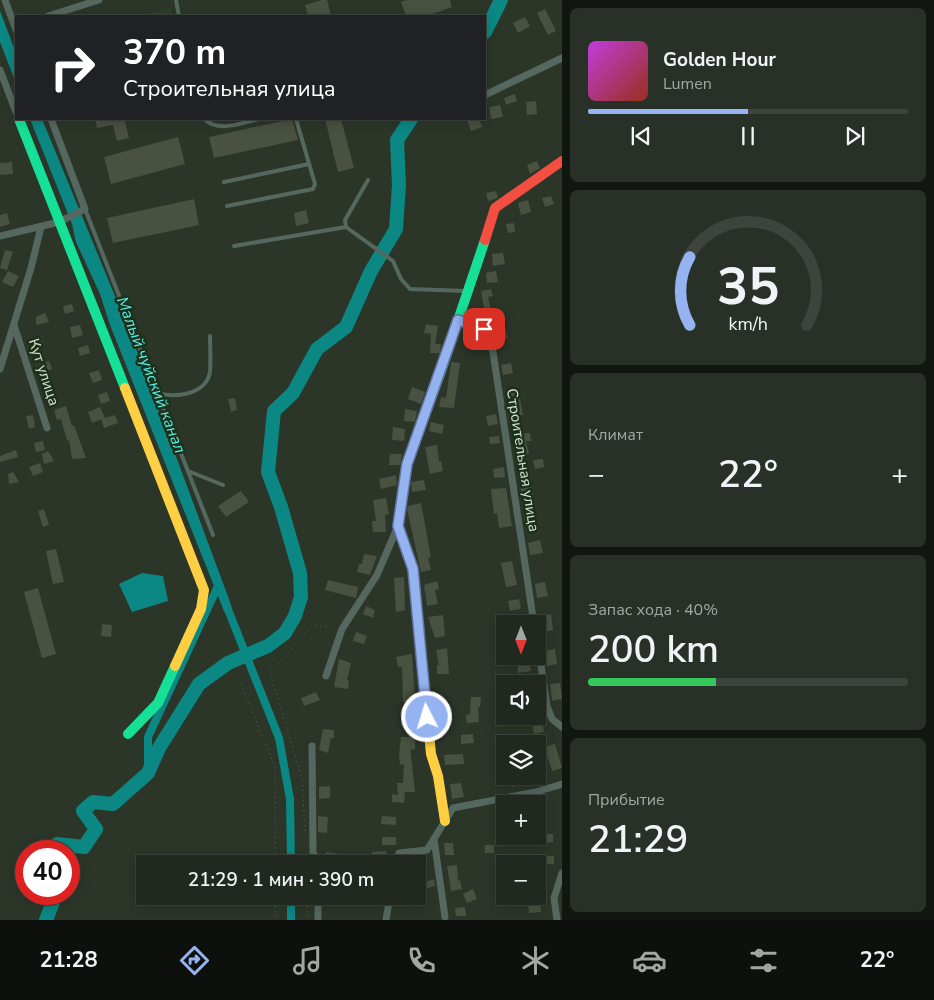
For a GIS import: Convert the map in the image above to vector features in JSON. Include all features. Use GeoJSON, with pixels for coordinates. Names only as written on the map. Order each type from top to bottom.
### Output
{"type":"FeatureCollection","features":[{"type":"Feature","properties":{"kind":"street"},"geometry":{"type":"LineString","coordinates":[[5,0],[15,25]]}},
{"type":"Feature","properties":{"kind":"street"},"geometry":{"type":"LineString","coordinates":[[51,15],[99,0]]}},
{"type":"Feature","properties":{"kind":"street"},"geometry":{"type":"LineString","coordinates":[[486,95],[562,58]]}},
{"type":"Feature","properties":{"kind":"street"},"geometry":{"type":"LineString","coordinates":[[0,70],[15,109]]}},
{"type":"Feature","properties":{"kind":"street"},"geometry":{"type":"LineString","coordinates":[[19,120],[204,590],[201,609],[158,703],[128,734]]}},
{"type":"Feature","properties":{"kind":"street"},"geometry":{"type":"LineString","coordinates":[[0,236],[59,222],[84,210],[50,120]]}},
{"type":"Feature","properties":{"kind":"street"},"geometry":{"type":"LineString","coordinates":[[326,676],[342,629],[377,575],[398,526],[407,464],[495,208],[562,161]]}},
{"type":"Feature","properties":{"kind":"street"},"geometry":{"type":"LineString","coordinates":[[0,369],[31,268],[41,227]]}},
{"type":"Feature","properties":{"kind":"street","name":"Строительная улица"},"geometry":{"type":"LineString","coordinates":[[458,320],[484,329],[493,352],[533,615]]}},
{"type":"Feature","properties":{"kind":"street","name":"Кут улица"},"geometry":{"type":"LineString","coordinates":[[14,325],[47,428]]}},
{"type":"Feature","properties":{"kind":"street"},"geometry":{"type":"LineString","coordinates":[[398,526],[413,569],[431,754],[438,776],[445,821]]}},
{"type":"Feature","properties":{"kind":"street"},"geometry":{"type":"LineString","coordinates":[[541,665],[547,706],[552,719],[562,726]]}},
{"type":"Feature","properties":{"kind":"street"},"geometry":{"type":"LineString","coordinates":[[312,746],[314,855]]}},
{"type":"Feature","properties":{"kind":"street"},"geometry":{"type":"LineString","coordinates":[[398,855],[399,853],[427,850],[453,808],[536,792],[562,784]]}},
{"type":"Feature","properties":{"kind":"street"},"geometry":{"type":"LineString","coordinates":[[434,839],[445,917]]}},
{"type":"Feature","properties":{"kind":"street"},"geometry":{"type":"LineString","coordinates":[[557,920],[554,898],[562,873]]}},
{"type":"Feature","properties":{"kind":"street"},"geometry":{"type":"LineString","coordinates":[[318,905],[318,920]]}},
{"type":"Feature","properties":{"kind":"street"},"geometry":{"type":"LineString","coordinates":[[386,920],[388,905]]}},
{"type":"Feature","properties":{"kind":"lane"},"geometry":{"type":"LineString","coordinates":[[176,0],[179,15]]}},
{"type":"Feature","properties":{"kind":"lane"},"geometry":{"type":"LineString","coordinates":[[205,120],[211,125],[223,127],[254,120]]}},
{"type":"Feature","properties":{"kind":"lane"},"geometry":{"type":"LineString","coordinates":[[228,206],[313,189],[315,184],[296,120]]}},
{"type":"Feature","properties":{"kind":"lane"},"geometry":{"type":"LineString","coordinates":[[224,182],[309,164]]}},
{"type":"Feature","properties":{"kind":"lane"},"geometry":{"type":"LineString","coordinates":[[346,227],[345,220],[368,180]]}},
{"type":"Feature","properties":{"kind":"lane"},"geometry":{"type":"LineString","coordinates":[[84,210],[213,535]]}},
{"type":"Feature","properties":{"kind":"lane"},"geometry":{"type":"LineString","coordinates":[[234,246],[346,227],[393,261],[401,280],[410,289],[468,291]]}},
{"type":"Feature","properties":{"kind":"lane"},"geometry":{"type":"LineString","coordinates":[[158,393],[178,396],[201,387],[210,372],[210,336]]}},
{"type":"Feature","properties":{"kind":"lane"},"geometry":{"type":"LineString","coordinates":[[188,471],[223,485]]}},
{"type":"Feature","properties":{"kind":"path"},"geometry":{"type":"LineString","coordinates":[[305,832],[302,778],[270,673],[312,625],[342,629]]}},
{"type":"Feature","properties":{"kind":"path"},"geometry":{"type":"LineString","coordinates":[[241,684],[275,768],[275,855]]}},
{"type":"Feature","properties":{"kind":"path"},"geometry":{"type":"LineString","coordinates":[[306,850],[306,855]]}},
{"type":"Feature","properties":{"kind":"path"},"geometry":{"type":"LineString","coordinates":[[275,905],[275,920]]}},
{"type":"Feature","properties":{"kind":"path"},"geometry":{"type":"LineString","coordinates":[[307,905],[307,920]]}},
{"type":"Feature","properties":{"kind":"shaded area"},"geometry":{"type":"Polygon","coordinates":[[[171,8],[173,15],[143,15],[171,8]]]}},
{"type":"Feature","properties":{"kind":"water"},"geometry":{"type":"Polygon","coordinates":[[[0,11],[15,50],[15,80],[0,42],[0,11]]]}},
{"type":"Feature","properties":{"kind":"water"},"geometry":{"type":"Polygon","coordinates":[[[30,120],[42,120],[131,335],[230,602],[233,613],[228,616],[224,611],[110,325],[100,294],[76,242],[72,224],[30,120]]]}},
{"type":"Feature","properties":{"kind":"water"},"geometry":{"type":"Polygon","coordinates":[[[142,573],[163,576],[168,601],[132,612],[119,584],[142,573]]]}},
{"type":"Feature","properties":{"kind":"building"},"geometry":{"type":"Polygon","coordinates":[[[327,0],[331,15],[308,15],[305,5],[327,0]]]}},
{"type":"Feature","properties":{"kind":"building"},"geometry":{"type":"Polygon","coordinates":[[[407,0],[450,0],[452,7],[430,15],[406,15],[401,2],[407,0]]]}},
{"type":"Feature","properties":{"kind":"building"},"geometry":{"type":"Polygon","coordinates":[[[545,9],[556,31],[548,35],[537,13],[545,9]]]}},
{"type":"Feature","properties":{"kind":"building"},"geometry":{"type":"Polygon","coordinates":[[[525,17],[530,26],[518,33],[513,23],[525,17]]]}},
{"type":"Feature","properties":{"kind":"building"},"geometry":{"type":"Polygon","coordinates":[[[515,94],[517,101],[506,105],[504,98],[515,94]]]}},
{"type":"Feature","properties":{"kind":"building"},"geometry":{"type":"Polygon","coordinates":[[[536,101],[537,114],[527,115],[526,102],[536,101]]]}},
{"type":"Feature","properties":{"kind":"building"},"geometry":{"type":"Polygon","coordinates":[[[500,105],[503,117],[491,119],[489,107],[500,105]]]}},
{"type":"Feature","properties":{"kind":"building"},"geometry":{"type":"Polygon","coordinates":[[[95,120],[127,120],[125,122],[129,138],[117,141],[113,125],[97,128],[95,120]]]}},
{"type":"Feature","properties":{"kind":"building"},"geometry":{"type":"Polygon","coordinates":[[[292,120],[298,140],[214,158],[209,137],[292,120]]]}},
{"type":"Feature","properties":{"kind":"building"},"geometry":{"type":"Polygon","coordinates":[[[325,120],[341,120],[354,168],[338,172],[325,120]]]}},
{"type":"Feature","properties":{"kind":"building"},"geometry":{"type":"Polygon","coordinates":[[[467,120],[479,120],[482,127],[471,131],[467,120]]]}},
{"type":"Feature","properties":{"kind":"building"},"geometry":{"type":"Polygon","coordinates":[[[178,137],[185,164],[111,184],[104,157],[178,137]]]}},
{"type":"Feature","properties":{"kind":"building"},"geometry":{"type":"Polygon","coordinates":[[[537,161],[540,168],[530,174],[527,165],[537,161]]]}},
{"type":"Feature","properties":{"kind":"building"},"geometry":{"type":"Polygon","coordinates":[[[12,162],[13,174],[0,175],[0,163],[12,162]]]}},
{"type":"Feature","properties":{"kind":"building"},"geometry":{"type":"Polygon","coordinates":[[[496,191],[498,198],[488,201],[486,193],[496,191]]]}},
{"type":"Feature","properties":{"kind":"building"},"geometry":{"type":"Polygon","coordinates":[[[551,196],[554,204],[545,207],[542,198],[551,196]]]}},
{"type":"Feature","properties":{"kind":"building"},"geometry":{"type":"Polygon","coordinates":[[[194,199],[199,225],[113,243],[107,218],[194,199]]]}},
{"type":"Feature","properties":{"kind":"building"},"geometry":{"type":"Polygon","coordinates":[[[528,200],[531,212],[521,215],[518,203],[528,200]]]}},
{"type":"Feature","properties":{"kind":"building"},"geometry":{"type":"Polygon","coordinates":[[[306,210],[309,223],[296,226],[294,213],[306,210]]]}},
{"type":"Feature","properties":{"kind":"building"},"geometry":{"type":"Polygon","coordinates":[[[7,213],[10,224],[0,227],[0,215],[7,213]]]}},
{"type":"Feature","properties":{"kind":"building"},"geometry":{"type":"Polygon","coordinates":[[[514,223],[515,232],[508,233],[506,224],[514,223]]]}},
{"type":"Feature","properties":{"kind":"building"},"geometry":{"type":"Polygon","coordinates":[[[5,250],[13,252],[7,270],[0,268],[5,250]]]}},
{"type":"Feature","properties":{"kind":"building"},"geometry":{"type":"Polygon","coordinates":[[[503,253],[505,264],[493,266],[492,254],[503,253]]]}},
{"type":"Feature","properties":{"kind":"building"},"geometry":{"type":"Polygon","coordinates":[[[8,271],[19,276],[13,287],[2,282],[8,271]]]}},
{"type":"Feature","properties":{"kind":"building"},"geometry":{"type":"Polygon","coordinates":[[[496,271],[498,282],[487,283],[486,273],[496,271]]]}},
{"type":"Feature","properties":{"kind":"building"},"geometry":{"type":"Polygon","coordinates":[[[491,289],[493,296],[488,297],[492,315],[483,317],[481,309],[484,308],[481,291],[491,289]]]}},
{"type":"Feature","properties":{"kind":"building"},"geometry":{"type":"Polygon","coordinates":[[[72,304],[74,311],[65,314],[63,306],[72,304]]]}},
{"type":"Feature","properties":{"kind":"building"},"geometry":{"type":"Polygon","coordinates":[[[501,312],[508,338],[499,340],[493,314],[501,312]]]}},
{"type":"Feature","properties":{"kind":"building"},"geometry":{"type":"Polygon","coordinates":[[[45,313],[49,322],[36,325],[36,317],[45,313]]]}},
{"type":"Feature","properties":{"kind":"building"},"geometry":{"type":"Polygon","coordinates":[[[426,324],[438,326],[435,344],[441,344],[440,353],[430,353],[431,334],[424,333],[426,324]]]}},
{"type":"Feature","properties":{"kind":"building"},"geometry":{"type":"Polygon","coordinates":[[[80,325],[83,335],[72,338],[70,327],[80,325]]]}},
{"type":"Feature","properties":{"kind":"building"},"geometry":{"type":"Polygon","coordinates":[[[476,335],[477,344],[467,345],[467,336],[476,335]]]}},
{"type":"Feature","properties":{"kind":"building"},"geometry":{"type":"Polygon","coordinates":[[[41,336],[44,347],[33,351],[29,340],[41,336]]]}},
{"type":"Feature","properties":{"kind":"building"},"geometry":{"type":"Polygon","coordinates":[[[88,345],[90,353],[80,356],[78,348],[88,345]]]}},
{"type":"Feature","properties":{"kind":"building"},"geometry":{"type":"Polygon","coordinates":[[[49,361],[52,369],[42,373],[39,364],[49,361]]]}},
{"type":"Feature","properties":{"kind":"building"},"geometry":{"type":"Polygon","coordinates":[[[451,362],[460,363],[454,408],[439,407],[441,397],[446,398],[451,362]]]}},
{"type":"Feature","properties":{"kind":"building"},"geometry":{"type":"Polygon","coordinates":[[[511,363],[513,373],[503,375],[501,365],[511,363]]]}},
{"type":"Feature","properties":{"kind":"building"},"geometry":{"type":"Polygon","coordinates":[[[99,370],[102,380],[93,383],[89,373],[99,370]]]}},
{"type":"Feature","properties":{"kind":"building"},"geometry":{"type":"Polygon","coordinates":[[[412,387],[425,392],[421,404],[408,399],[412,387]]]}},
{"type":"Feature","properties":{"kind":"building"},"geometry":{"type":"Polygon","coordinates":[[[518,389],[523,415],[511,417],[507,391],[518,389]]]}},
{"type":"Feature","properties":{"kind":"building"},"geometry":{"type":"Polygon","coordinates":[[[107,392],[110,401],[101,404],[98,395],[107,392]]]}},
{"type":"Feature","properties":{"kind":"building"},"geometry":{"type":"Polygon","coordinates":[[[235,398],[237,410],[231,412],[228,399],[235,398]]]}},
{"type":"Feature","properties":{"kind":"building"},"geometry":{"type":"Polygon","coordinates":[[[66,406],[72,426],[74,425],[86,458],[72,459],[69,440],[67,441],[61,419],[57,420],[54,410],[66,406]]]}},
{"type":"Feature","properties":{"kind":"building"},"geometry":{"type":"Polygon","coordinates":[[[100,407],[105,418],[92,423],[88,412],[100,407]]]}},
{"type":"Feature","properties":{"kind":"building"},"geometry":{"type":"Polygon","coordinates":[[[405,409],[417,411],[415,422],[404,421],[405,409]]]}},
{"type":"Feature","properties":{"kind":"building"},"geometry":{"type":"Polygon","coordinates":[[[496,414],[498,424],[488,426],[486,416],[496,414]]]}},
{"type":"Feature","properties":{"kind":"building"},"geometry":{"type":"Polygon","coordinates":[[[33,415],[35,427],[29,429],[26,416],[33,415]]]}},
{"type":"Feature","properties":{"kind":"building"},"geometry":{"type":"Polygon","coordinates":[[[115,415],[118,423],[104,428],[101,419],[115,415]]]}},
{"type":"Feature","properties":{"kind":"building"},"geometry":{"type":"Polygon","coordinates":[[[431,422],[444,425],[442,434],[429,431],[431,422]]]}},
{"type":"Feature","properties":{"kind":"building"},"geometry":{"type":"Polygon","coordinates":[[[393,427],[405,429],[404,441],[392,440],[393,427]]]}},
{"type":"Feature","properties":{"kind":"building"},"geometry":{"type":"Polygon","coordinates":[[[530,433],[531,441],[526,441],[529,454],[521,456],[518,434],[530,433]]]}},
{"type":"Feature","properties":{"kind":"building"},"geometry":{"type":"Polygon","coordinates":[[[499,436],[500,443],[490,444],[489,437],[499,436]]]}},
{"type":"Feature","properties":{"kind":"building"},"geometry":{"type":"Polygon","coordinates":[[[43,441],[45,450],[36,452],[34,443],[43,441]]]}},
{"type":"Feature","properties":{"kind":"building"},"geometry":{"type":"Polygon","coordinates":[[[437,445],[439,462],[441,461],[443,471],[430,474],[425,447],[437,445]]]}},
{"type":"Feature","properties":{"kind":"building"},"geometry":{"type":"Polygon","coordinates":[[[16,450],[18,457],[0,462],[0,456],[16,450]]]}},
{"type":"Feature","properties":{"kind":"building"},"geometry":{"type":"Polygon","coordinates":[[[48,451],[54,461],[44,464],[42,454],[48,451]]]}},
{"type":"Feature","properties":{"kind":"building"},"geometry":{"type":"Polygon","coordinates":[[[390,454],[402,454],[400,465],[389,465],[390,454]]]}},
{"type":"Feature","properties":{"kind":"building"},"geometry":{"type":"Polygon","coordinates":[[[543,459],[544,467],[535,469],[533,460],[543,459]]]}},
{"type":"Feature","properties":{"kind":"building"},"geometry":{"type":"Polygon","coordinates":[[[40,463],[43,472],[33,476],[29,467],[40,463]]]}},
{"type":"Feature","properties":{"kind":"building"},"geometry":{"type":"Polygon","coordinates":[[[504,467],[505,477],[494,478],[493,469],[504,467]]]}},
{"type":"Feature","properties":{"kind":"building"},"geometry":{"type":"Polygon","coordinates":[[[13,472],[19,482],[9,484],[8,474],[13,472]]]}},
{"type":"Feature","properties":{"kind":"building"},"geometry":{"type":"Polygon","coordinates":[[[396,475],[397,485],[381,489],[379,479],[396,475]]]}},
{"type":"Feature","properties":{"kind":"building"},"geometry":{"type":"Polygon","coordinates":[[[530,477],[533,496],[522,498],[519,478],[530,477]]]}},
{"type":"Feature","properties":{"kind":"building"},"geometry":{"type":"Polygon","coordinates":[[[424,480],[426,490],[412,492],[411,482],[424,480]]]}},
{"type":"Feature","properties":{"kind":"building"},"geometry":{"type":"Polygon","coordinates":[[[506,488],[512,526],[499,528],[497,513],[494,514],[491,489],[506,488]]]}},
{"type":"Feature","properties":{"kind":"building"},"geometry":{"type":"Polygon","coordinates":[[[241,491],[249,502],[226,517],[218,506],[241,491]]]}},
{"type":"Feature","properties":{"kind":"building"},"geometry":{"type":"Polygon","coordinates":[[[386,498],[389,514],[385,515],[386,532],[373,532],[372,521],[376,521],[373,500],[386,498]]]}},
{"type":"Feature","properties":{"kind":"building"},"geometry":{"type":"Polygon","coordinates":[[[421,503],[431,557],[428,558],[431,570],[421,572],[407,509],[408,506],[421,503]]]}},
{"type":"Feature","properties":{"kind":"building"},"geometry":{"type":"Polygon","coordinates":[[[44,509],[49,525],[43,527],[38,511],[44,509]]]}},
{"type":"Feature","properties":{"kind":"building"},"geometry":{"type":"Polygon","coordinates":[[[534,515],[537,530],[527,532],[524,517],[534,515]]]}},
{"type":"Feature","properties":{"kind":"building"},"geometry":{"type":"Polygon","coordinates":[[[540,540],[543,553],[530,555],[528,543],[540,540]]]}},
{"type":"Feature","properties":{"kind":"building"},"geometry":{"type":"Polygon","coordinates":[[[56,549],[64,582],[53,584],[46,551],[56,549]]]}},
{"type":"Feature","properties":{"kind":"building"},"geometry":{"type":"Polygon","coordinates":[[[364,554],[377,556],[370,575],[357,572],[359,564],[362,564],[364,554]]]}},
{"type":"Feature","properties":{"kind":"building"},"geometry":{"type":"Polygon","coordinates":[[[512,561],[517,585],[506,587],[501,563],[512,561]]]}},
{"type":"Feature","properties":{"kind":"building"},"geometry":{"type":"Polygon","coordinates":[[[404,577],[405,610],[396,612],[394,578],[404,577]]]}},
{"type":"Feature","properties":{"kind":"building"},"geometry":{"type":"Polygon","coordinates":[[[328,580],[358,587],[356,598],[325,590],[328,580]]]}},
{"type":"Feature","properties":{"kind":"building"},"geometry":{"type":"Polygon","coordinates":[[[437,581],[439,589],[435,590],[438,604],[427,606],[424,585],[437,581]]]}},
{"type":"Feature","properties":{"kind":"building"},"geometry":{"type":"Polygon","coordinates":[[[545,582],[548,596],[537,598],[535,584],[545,582]]]}},
{"type":"Feature","properties":{"kind":"building"},"geometry":{"type":"Polygon","coordinates":[[[38,588],[56,654],[42,658],[24,592],[38,588]]]}},
{"type":"Feature","properties":{"kind":"building"},"geometry":{"type":"Polygon","coordinates":[[[519,599],[521,609],[510,611],[508,601],[519,599]]]}},
{"type":"Feature","properties":{"kind":"building"},"geometry":{"type":"Polygon","coordinates":[[[366,606],[375,610],[373,618],[363,614],[366,606]]]}},
{"type":"Feature","properties":{"kind":"building"},"geometry":{"type":"Polygon","coordinates":[[[551,614],[553,630],[546,631],[546,615],[551,614]]]}},
{"type":"Feature","properties":{"kind":"building"},"geometry":{"type":"Polygon","coordinates":[[[443,615],[445,636],[435,638],[428,617],[443,615]]]}},
{"type":"Feature","properties":{"kind":"building"},"geometry":{"type":"Polygon","coordinates":[[[102,624],[112,625],[111,637],[101,636],[102,624]]]}},
{"type":"Feature","properties":{"kind":"building"},"geometry":{"type":"Polygon","coordinates":[[[356,632],[367,636],[364,644],[353,641],[356,632]]]}},
{"type":"Feature","properties":{"kind":"building"},"geometry":{"type":"Polygon","coordinates":[[[447,648],[449,674],[437,674],[437,665],[439,665],[436,650],[447,648]]]}},
{"type":"Feature","properties":{"kind":"building"},"geometry":{"type":"Polygon","coordinates":[[[555,649],[557,664],[547,666],[546,651],[555,649]]]}},
{"type":"Feature","properties":{"kind":"building"},"geometry":{"type":"Polygon","coordinates":[[[412,654],[415,702],[403,702],[402,667],[398,667],[396,657],[412,654]]]}},
{"type":"Feature","properties":{"kind":"building"},"geometry":{"type":"Polygon","coordinates":[[[339,659],[351,663],[347,680],[349,681],[348,689],[334,687],[339,659]]]}},
{"type":"Feature","properties":{"kind":"building"},"geometry":{"type":"Polygon","coordinates":[[[518,665],[530,665],[531,671],[518,673],[518,665]]]}},
{"type":"Feature","properties":{"kind":"building"},"geometry":{"type":"Polygon","coordinates":[[[560,683],[562,699],[552,701],[550,684],[560,683]]]}},
{"type":"Feature","properties":{"kind":"building"},"geometry":{"type":"Polygon","coordinates":[[[316,692],[320,700],[304,706],[301,698],[316,692]]]}},
{"type":"Feature","properties":{"kind":"building"},"geometry":{"type":"Polygon","coordinates":[[[471,697],[481,697],[480,707],[478,707],[479,722],[467,723],[466,715],[470,714],[471,697]]]}},
{"type":"Feature","properties":{"kind":"building"},"geometry":{"type":"Polygon","coordinates":[[[407,715],[419,715],[421,732],[415,733],[415,749],[411,750],[410,746],[415,792],[405,792],[404,803],[392,802],[392,794],[398,795],[397,783],[403,783],[404,764],[400,765],[399,755],[401,737],[409,737],[407,715]]]}},
{"type":"Feature","properties":{"kind":"building"},"geometry":{"type":"Polygon","coordinates":[[[532,725],[543,725],[544,732],[534,734],[532,725]]]}},
{"type":"Feature","properties":{"kind":"building"},"geometry":{"type":"Polygon","coordinates":[[[323,729],[334,730],[334,738],[331,738],[328,753],[319,750],[323,729]]]}},
{"type":"Feature","properties":{"kind":"building"},"geometry":{"type":"Polygon","coordinates":[[[473,734],[474,743],[461,744],[461,735],[473,734]]]}},
{"type":"Feature","properties":{"kind":"building"},"geometry":{"type":"Polygon","coordinates":[[[555,744],[562,768],[552,771],[546,755],[546,747],[555,744]]]}},
{"type":"Feature","properties":{"kind":"building"},"geometry":{"type":"Polygon","coordinates":[[[463,754],[464,764],[445,765],[444,755],[463,754]]]}},
{"type":"Feature","properties":{"kind":"building"},"geometry":{"type":"Polygon","coordinates":[[[461,783],[464,797],[452,799],[450,784],[461,783]]]}},
{"type":"Feature","properties":{"kind":"building"},"geometry":{"type":"Polygon","coordinates":[[[330,786],[330,798],[319,799],[319,787],[330,786]]]}},
{"type":"Feature","properties":{"kind":"building"},"geometry":{"type":"Polygon","coordinates":[[[318,816],[328,817],[327,833],[318,832],[318,816]]]}},
{"type":"Feature","properties":{"kind":"building"},"geometry":{"type":"Polygon","coordinates":[[[382,816],[396,817],[396,825],[381,824],[382,816]]]}},
{"type":"Feature","properties":{"kind":"building"},"geometry":{"type":"Polygon","coordinates":[[[546,834],[553,834],[553,842],[546,843],[546,834]]]}},
{"type":"Feature","properties":{"kind":"building"},"geometry":{"type":"Polygon","coordinates":[[[382,837],[396,837],[396,845],[382,845],[382,837]]]}},
{"type":"Feature","properties":{"kind":"building"},"geometry":{"type":"Polygon","coordinates":[[[444,843],[453,843],[454,855],[445,855],[444,843]]]}},
{"type":"Feature","properties":{"kind":"building"},"geometry":{"type":"Polygon","coordinates":[[[485,845],[494,845],[494,853],[485,853],[485,845]]]}},
{"type":"Feature","properties":{"kind":"building"},"geometry":{"type":"Polygon","coordinates":[[[386,851],[386,855],[372,855],[372,852],[386,851]]]}},
{"type":"Feature","properties":{"kind":"building"},"geometry":{"type":"Polygon","coordinates":[[[326,852],[340,854],[340,855],[325,855],[326,852]]]}},
{"type":"Feature","properties":{"kind":"building"},"geometry":{"type":"Polygon","coordinates":[[[546,856],[554,856],[554,864],[546,864],[546,856]]]}},
{"type":"Feature","properties":{"kind":"building"},"geometry":{"type":"Polygon","coordinates":[[[457,865],[458,881],[460,880],[462,889],[451,891],[447,866],[457,865]]]}},
{"type":"Feature","properties":{"kind":"building"},"geometry":{"type":"Polygon","coordinates":[[[434,879],[435,886],[426,888],[426,882],[434,879]]]}},
{"type":"Feature","properties":{"kind":"building"},"geometry":{"type":"Polygon","coordinates":[[[473,889],[477,899],[467,903],[463,894],[473,889]]]}},
{"type":"Feature","properties":{"kind":"building"},"geometry":{"type":"Polygon","coordinates":[[[528,905],[540,905],[541,912],[529,913],[528,905]]]}},
{"type":"Feature","properties":{"kind":"building"},"geometry":{"type":"Polygon","coordinates":[[[465,907],[466,916],[456,916],[455,908],[465,907]]]}},
{"type":"Feature","properties":{"kind":"waterway"},"geometry":{"type":"LineString","coordinates":[[486,30],[501,0]]}},
{"type":"Feature","properties":{"kind":"waterway"},"geometry":{"type":"LineString","coordinates":[[80,847],[84,847],[96,829],[83,811],[93,802],[113,804],[148,773],[159,748],[199,684],[228,663],[268,646],[285,633],[295,616],[301,597],[300,573],[281,507],[268,472],[274,411],[293,393],[317,349],[346,327],[371,271],[396,229],[399,185],[397,140],[410,120]]}},
{"type":"Feature","properties":{"kind":"waterway"},"geometry":{"type":"LineString","coordinates":[[148,773],[148,737],[218,586]]}},
{"type":"Feature","properties":{"kind":"waterway"},"geometry":{"type":"LineString","coordinates":[[227,607],[279,738],[290,799],[291,855]]}},
{"type":"Feature","properties":{"kind":"waterway"},"geometry":{"type":"LineString","coordinates":[[46,920],[52,905]]}},
{"type":"Feature","properties":{"kind":"waterway"},"geometry":{"type":"LineString","coordinates":[[291,905],[291,920]]}},
{"type":"Feature","properties":{"kind":"traffic: fast"},"geometry":{"type":"LineString","coordinates":[[19,120],[125,388]]}},
{"type":"Feature","properties":{"kind":"traffic: fast"},"geometry":{"type":"LineString","coordinates":[[398,527],[407,464],[441,371],[485,240]]}},
{"type":"Feature","properties":{"kind":"traffic: fast"},"geometry":{"type":"LineString","coordinates":[[128,734],[158,703],[175,666]]}},
{"type":"Feature","properties":{"kind":"traffic: slow"},"geometry":{"type":"LineString","coordinates":[[125,388],[204,590],[201,609],[175,666]]}},
{"type":"Feature","properties":{"kind":"traffic: slow"},"geometry":{"type":"LineString","coordinates":[[398,527],[413,569],[431,754],[438,776],[445,821]]}},
{"type":"Feature","properties":{"kind":"traffic: jam"},"geometry":{"type":"LineString","coordinates":[[485,240],[495,208],[562,161]]}},
{"type":"Feature","properties":{"kind":"route"},"geometry":{"type":"LineString","coordinates":[[427,717],[413,569],[398,526],[407,464],[458,320],[484,329]]}},
{"type":"Feature","properties":{"kind":"water label","name":"Малый чуйский канал"},"geometry":{"type":"Point","coordinates":[151,375]}}]}
